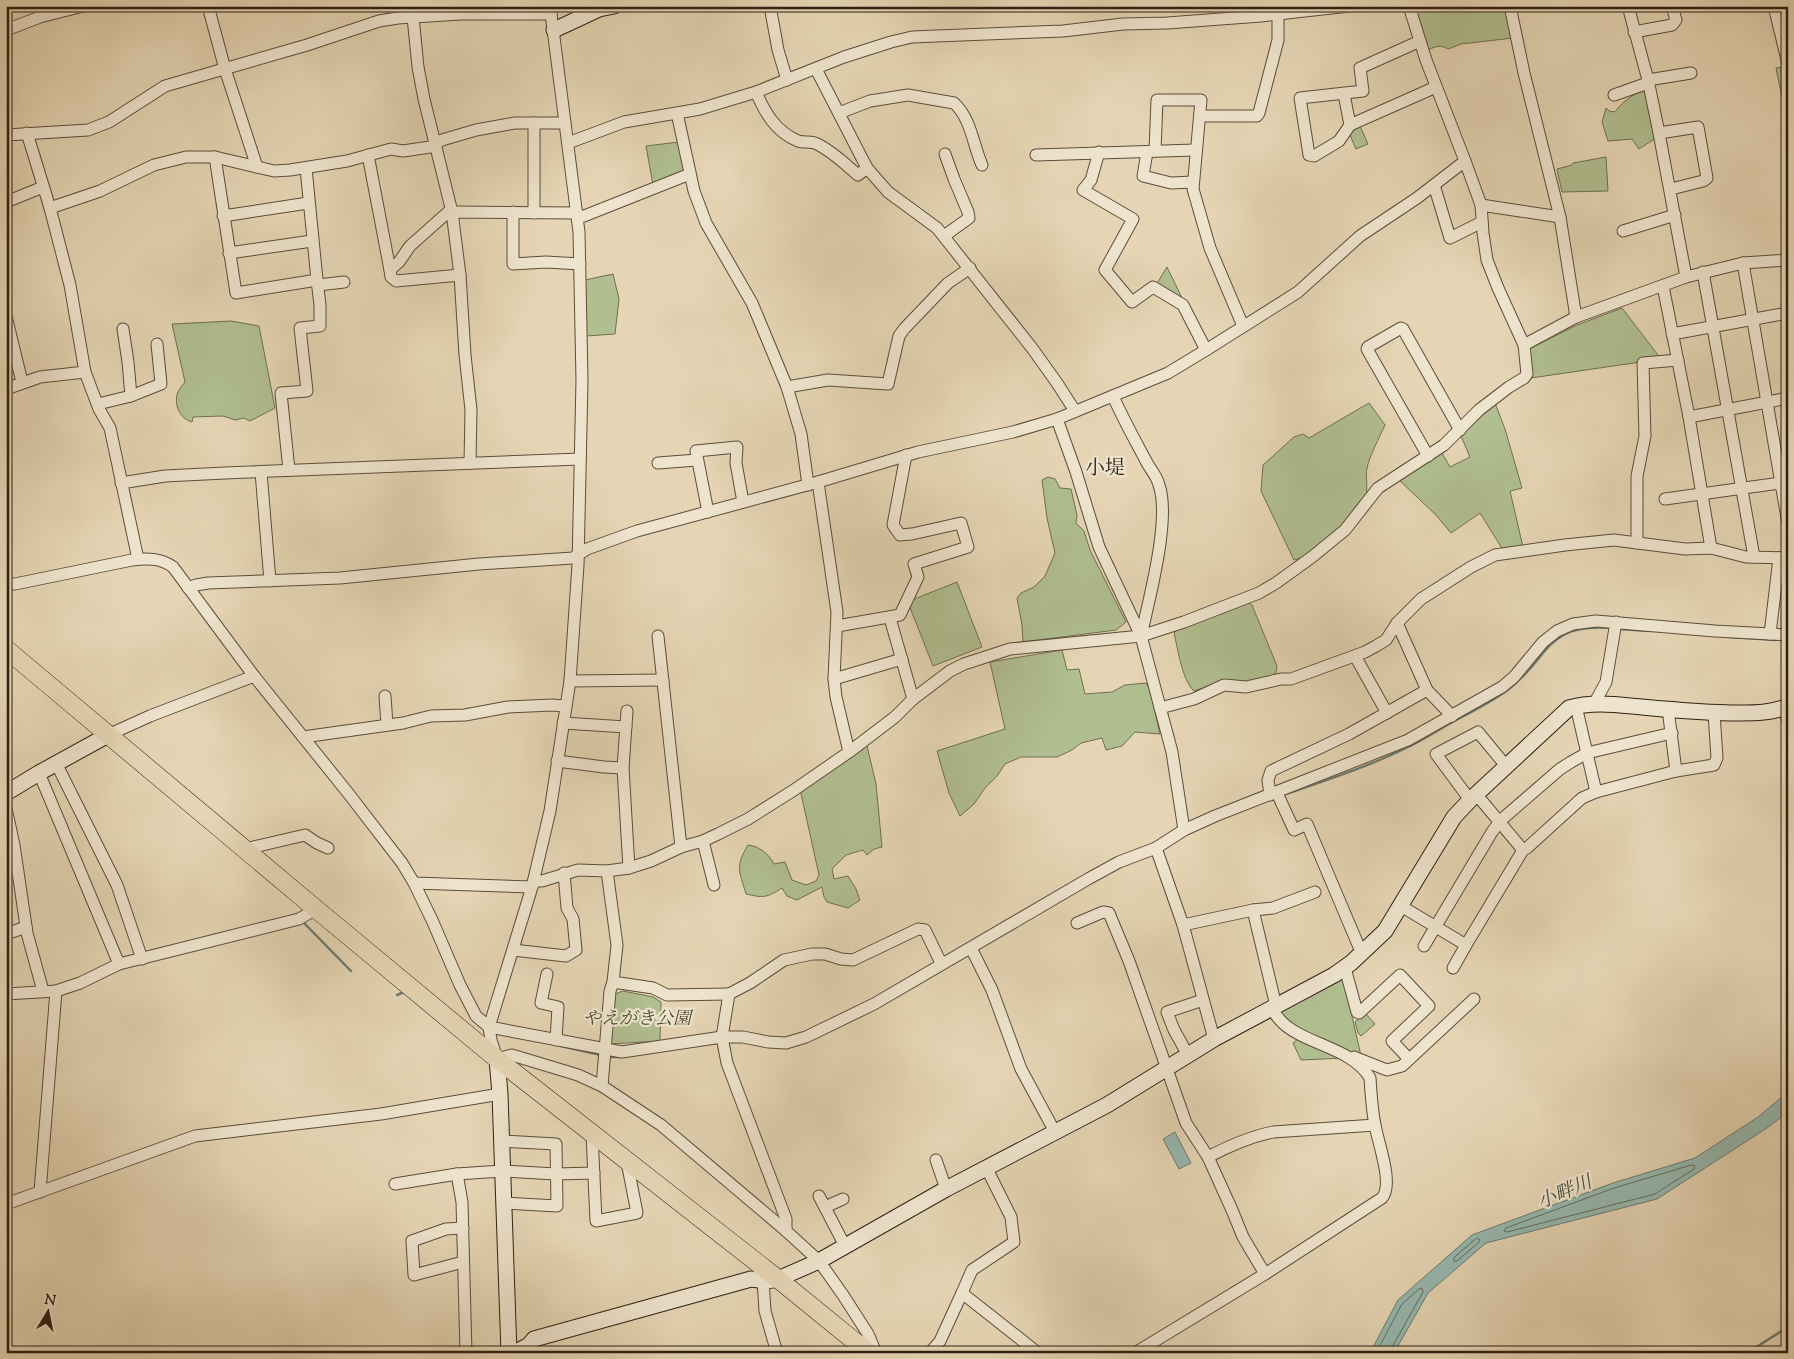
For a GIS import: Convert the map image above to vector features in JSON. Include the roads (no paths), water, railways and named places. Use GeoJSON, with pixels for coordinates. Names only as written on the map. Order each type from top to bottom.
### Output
{"type":"FeatureCollection","features":[{"type":"Feature","properties":{"kind":"main road"},"geometry":{"type":"LineString","coordinates":[[6,649],[497,1059],[771,1280],[869,1353]]}},
{"type":"Feature","properties":{"kind":"street"},"geometry":{"type":"LineString","coordinates":[[6,30],[39,12],[83,6]]}},
{"type":"Feature","properties":{"kind":"street"},"geometry":{"type":"LineString","coordinates":[[208,6],[225,69],[257,167]]}},
{"type":"Feature","properties":{"kind":"street"},"geometry":{"type":"LineString","coordinates":[[390,6],[393,19]]}},
{"type":"Feature","properties":{"kind":"street"},"geometry":{"type":"LineString","coordinates":[[554,30],[599,9],[614,6]]}},
{"type":"Feature","properties":{"kind":"street"},"geometry":{"type":"LineString","coordinates":[[770,6],[778,50],[787,80]]}},
{"type":"Feature","properties":{"kind":"street"},"geometry":{"type":"LineString","coordinates":[[568,143],[624,122],[700,109],[756,92],[844,57],[905,39],[930,35],[1063,31],[1123,24],[1167,23],[1278,14],[1349,6]]}},
{"type":"Feature","properties":{"kind":"street"},"geometry":{"type":"LineString","coordinates":[[414,883],[533,884],[578,870],[629,868],[651,861],[681,847],[703,841],[748,819],[849,752],[895,717],[913,699],[950,671],[964,664],[1010,649],[1141,636],[1259,593],[1312,557],[1345,530],[1378,488],[1444,445],[1496,397],[1524,378],[1527,371],[1524,345],[1498,288],[1488,260],[1481,205],[1436,87],[1408,6]]}},
{"type":"Feature","properties":{"kind":"street"},"geometry":{"type":"LineString","coordinates":[[1510,6],[1526,82],[1560,216],[1576,317]]}},
{"type":"Feature","properties":{"kind":"street"},"geometry":{"type":"LineString","coordinates":[[1628,6],[1660,133],[1686,276]]}},
{"type":"Feature","properties":{"kind":"street"},"geometry":{"type":"LineString","coordinates":[[1634,32],[1672,25],[1676,20],[1672,6]]}},
{"type":"Feature","properties":{"kind":"street"},"geometry":{"type":"LineString","coordinates":[[1774,6],[1788,64]]}},
{"type":"Feature","properties":{"kind":"street"},"geometry":{"type":"LineString","coordinates":[[6,135],[88,130],[109,122],[165,86],[307,45],[379,21],[413,17],[551,10],[577,215],[580,264],[582,380],[579,554],[570,681],[550,811],[533,884],[489,1027],[490,1040],[497,1059],[500,1094],[509,1353]]}},
{"type":"Feature","properties":{"kind":"street"},"geometry":{"type":"LineString","coordinates":[[1200,116],[1257,116],[1260,114],[1278,40],[1278,14]]}},
{"type":"Feature","properties":{"kind":"street"},"geometry":{"type":"LineString","coordinates":[[413,17],[422,91],[452,212],[460,275],[471,410],[470,463]]}},
{"type":"Feature","properties":{"kind":"street"},"geometry":{"type":"LineString","coordinates":[[1420,42],[1360,68],[1363,91],[1300,98],[1309,155],[1314,156],[1339,141],[1350,125],[1436,87]]}},
{"type":"Feature","properties":{"kind":"street"},"geometry":{"type":"LineString","coordinates":[[816,69],[867,168],[888,192],[937,228],[944,236],[1057,383],[1075,411]]}},
{"type":"Feature","properties":{"kind":"street"},"geometry":{"type":"LineString","coordinates":[[1614,95],[1648,81],[1691,72]]}},
{"type":"Feature","properties":{"kind":"street"},"geometry":{"type":"LineString","coordinates":[[756,92],[765,113],[787,136],[804,142],[816,143],[858,174],[867,168]]}},
{"type":"Feature","properties":{"kind":"street"},"geometry":{"type":"LineString","coordinates":[[1344,94],[1350,125]]}},
{"type":"Feature","properties":{"kind":"street"},"geometry":{"type":"LineString","coordinates":[[840,113],[870,101],[908,95],[954,103],[970,130],[982,164]]}},
{"type":"Feature","properties":{"kind":"street"},"geometry":{"type":"LineString","coordinates":[[1193,182],[1171,183],[1143,176],[1151,152],[1157,100],[1200,100],[1193,182],[1195,199],[1210,248],[1243,326]]}},
{"type":"Feature","properties":{"kind":"street"},"geometry":{"type":"LineString","coordinates":[[677,113],[694,191],[706,223],[752,303],[787,387],[801,434],[813,484],[836,612],[834,679],[836,697],[849,752]]}},
{"type":"Feature","properties":{"kind":"street"},"geometry":{"type":"LineString","coordinates":[[50,208],[100,191],[154,165],[186,157],[215,157],[274,171],[347,161],[391,149],[416,150],[430,148],[442,140],[476,130],[515,123],[565,123]]}},
{"type":"Feature","properties":{"kind":"street"},"geometry":{"type":"LineString","coordinates":[[534,123],[534,213]]}},
{"type":"Feature","properties":{"kind":"street"},"geometry":{"type":"LineString","coordinates":[[1660,133],[1698,127],[1707,178],[1703,182],[1671,189]]}},
{"type":"Feature","properties":{"kind":"street"},"geometry":{"type":"LineString","coordinates":[[27,133],[50,208],[70,285],[85,372],[110,428],[138,559]]}},
{"type":"Feature","properties":{"kind":"street"},"geometry":{"type":"LineString","coordinates":[[1036,155],[1195,150]]}},
{"type":"Feature","properties":{"kind":"street"},"geometry":{"type":"LineString","coordinates":[[1099,152],[1091,180],[1083,190],[1133,220],[1105,270],[1132,302],[1153,287],[1183,305],[1206,350]]}},
{"type":"Feature","properties":{"kind":"street"},"geometry":{"type":"LineString","coordinates":[[944,236],[969,218],[946,154]]}},
{"type":"Feature","properties":{"kind":"street"},"geometry":{"type":"LineString","coordinates":[[368,155],[391,277],[396,281],[460,275]]}},
{"type":"Feature","properties":{"kind":"street"},"geometry":{"type":"LineString","coordinates":[[215,157],[236,292],[344,282]]}},
{"type":"Feature","properties":{"kind":"street"},"geometry":{"type":"LineString","coordinates":[[188,588],[196,584],[208,583],[340,578],[479,564],[573,558],[587,549],[638,530],[813,484],[906,455],[1013,432],[1056,418],[1168,373],[1298,292],[1360,236],[1434,185],[1465,160]]}},
{"type":"Feature","properties":{"kind":"street"},"geometry":{"type":"LineString","coordinates":[[290,470],[281,393],[307,391],[300,328],[320,326],[320,304],[308,203],[306,168]]}},
{"type":"Feature","properties":{"kind":"street"},"geometry":{"type":"LineString","coordinates":[[390,270],[400,262],[410,246],[447,213],[513,212],[584,216],[690,174]]}},
{"type":"Feature","properties":{"kind":"street"},"geometry":{"type":"LineString","coordinates":[[1434,185],[1450,238],[1482,222]]}},
{"type":"Feature","properties":{"kind":"street"},"geometry":{"type":"LineString","coordinates":[[6,202],[43,187]]}},
{"type":"Feature","properties":{"kind":"street"},"geometry":{"type":"LineString","coordinates":[[223,216],[308,203]]}},
{"type":"Feature","properties":{"kind":"street"},"geometry":{"type":"LineString","coordinates":[[1481,205],[1560,216]]}},
{"type":"Feature","properties":{"kind":"street"},"geometry":{"type":"LineString","coordinates":[[513,212],[513,264],[546,262],[580,264]]}},
{"type":"Feature","properties":{"kind":"street"},"geometry":{"type":"LineString","coordinates":[[1623,231],[1675,215]]}},
{"type":"Feature","properties":{"kind":"street"},"geometry":{"type":"LineString","coordinates":[[229,253],[312,241]]}},
{"type":"Feature","properties":{"kind":"street"},"geometry":{"type":"LineString","coordinates":[[1524,345],[1576,317],[1686,276],[1743,263],[1788,260]]}},
{"type":"Feature","properties":{"kind":"street"},"geometry":{"type":"LineString","coordinates":[[1743,263],[1766,401],[1784,482],[1788,524]]}},
{"type":"Feature","properties":{"kind":"street"},"geometry":{"type":"LineString","coordinates":[[787,387],[828,380],[888,384],[899,336],[948,283],[970,268]]}},
{"type":"Feature","properties":{"kind":"street"},"geometry":{"type":"LineString","coordinates":[[1703,272],[1754,557]]}},
{"type":"Feature","properties":{"kind":"street"},"geometry":{"type":"LineString","coordinates":[[1663,286],[1689,417],[1711,548]]}},
{"type":"Feature","properties":{"kind":"street"},"geometry":{"type":"LineString","coordinates":[[1672,334],[1788,313]]}},
{"type":"Feature","properties":{"kind":"street"},"geometry":{"type":"LineString","coordinates":[[6,316],[22,382]]}},
{"type":"Feature","properties":{"kind":"street"},"geometry":{"type":"LineString","coordinates":[[123,329],[131,396]]}},
{"type":"Feature","properties":{"kind":"street"},"geometry":{"type":"LineString","coordinates":[[1428,456],[1367,349],[1368,347],[1403,329],[1460,430]]}},
{"type":"Feature","properties":{"kind":"street"},"geometry":{"type":"LineString","coordinates":[[98,404],[131,396],[161,384],[158,344]]}},
{"type":"Feature","properties":{"kind":"street"},"geometry":{"type":"LineString","coordinates":[[1637,543],[1637,476],[1645,436],[1644,364],[1678,360]]}},
{"type":"Feature","properties":{"kind":"street"},"geometry":{"type":"LineString","coordinates":[[6,389],[22,382],[48,376],[85,372]]}},
{"type":"Feature","properties":{"kind":"street"},"geometry":{"type":"LineString","coordinates":[[1113,396],[1144,458],[1158,480],[1162,494],[1163,512],[1159,547],[1141,636]]}},
{"type":"Feature","properties":{"kind":"street"},"geometry":{"type":"LineString","coordinates":[[1689,417],[1788,398]]}},
{"type":"Feature","properties":{"kind":"street"},"geometry":{"type":"LineString","coordinates":[[1056,418],[1076,472],[1099,547],[1141,636],[1172,752],[1184,830]]}},
{"type":"Feature","properties":{"kind":"street"},"geometry":{"type":"LineString","coordinates":[[708,512],[696,451],[736,447],[736,463],[744,502]]}},
{"type":"Feature","properties":{"kind":"street"},"geometry":{"type":"LineString","coordinates":[[837,626],[900,615],[918,577],[914,564],[968,547],[961,523],[900,535],[894,524],[906,455]]}},
{"type":"Feature","properties":{"kind":"street"},"geometry":{"type":"LineString","coordinates":[[121,483],[165,476],[580,459]]}},
{"type":"Feature","properties":{"kind":"street"},"geometry":{"type":"LineString","coordinates":[[658,463],[697,460]]}},
{"type":"Feature","properties":{"kind":"street"},"geometry":{"type":"LineString","coordinates":[[261,472],[270,581]]}},
{"type":"Feature","properties":{"kind":"street"},"geometry":{"type":"LineString","coordinates":[[1665,499],[1784,482]]}},
{"type":"Feature","properties":{"kind":"street"},"geometry":{"type":"LineString","coordinates":[[1160,708],[1194,699],[1224,685],[1246,687],[1280,678],[1291,679],[1365,652],[1386,640],[1397,623],[1421,599],[1471,567],[1495,555],[1565,545],[1614,540],[1685,549],[1711,548],[1746,557],[1784,558],[1770,634]]}},
{"type":"Feature","properties":{"kind":"street"},"geometry":{"type":"LineString","coordinates":[[9,585],[138,559],[148,558],[166,562],[173,568],[254,676],[402,863],[432,920],[460,986],[476,1016],[489,1027],[556,1040],[605,1054],[722,1037],[743,1037],[786,1043],[806,1037],[874,1004],[941,963],[971,948],[1119,862],[1156,848],[1184,830],[1215,816],[1408,740],[1509,682],[1543,642],[1557,631],[1573,624],[1596,621],[1615,626],[1788,635]]}},
{"type":"Feature","properties":{"kind":"street"},"geometry":{"type":"LineString","coordinates":[[890,618],[913,699]]}},
{"type":"Feature","properties":{"kind":"street"},"geometry":{"type":"LineString","coordinates":[[1397,623],[1428,690],[1452,716]]}},
{"type":"Feature","properties":{"kind":"street"},"geometry":{"type":"LineString","coordinates":[[1594,704],[1606,682],[1615,626]]}},
{"type":"Feature","properties":{"kind":"street"},"geometry":{"type":"LineString","coordinates":[[658,636],[681,847]]}},
{"type":"Feature","properties":{"kind":"street"},"geometry":{"type":"LineString","coordinates":[[1355,656],[1387,713]]}},
{"type":"Feature","properties":{"kind":"street"},"geometry":{"type":"LineString","coordinates":[[834,679],[902,659]]}},
{"type":"Feature","properties":{"kind":"street"},"geometry":{"type":"LineString","coordinates":[[6,793],[39,772],[108,735],[150,716],[254,676]]}},
{"type":"Feature","properties":{"kind":"street"},"geometry":{"type":"LineString","coordinates":[[570,681],[663,680]]}},
{"type":"Feature","properties":{"kind":"street"},"geometry":{"type":"LineString","coordinates":[[1362,954],[1307,824],[1294,830],[1273,794],[1268,780],[1271,771],[1332,743],[1428,690]]}},
{"type":"Feature","properties":{"kind":"street"},"geometry":{"type":"LineString","coordinates":[[385,696],[387,725]]}},
{"type":"Feature","properties":{"kind":"street"},"geometry":{"type":"LineString","coordinates":[[514,1353],[529,1345],[534,1339],[752,1279],[771,1280],[818,1261],[986,1167],[1107,1105],[1214,1039],[1345,968],[1385,931],[1454,817],[1569,708],[1594,704],[1714,713],[1786,711]]}},
{"type":"Feature","properties":{"kind":"street"},"geometry":{"type":"LineString","coordinates":[[303,737],[387,725],[431,716],[465,714],[508,707],[566,706]]}},
{"type":"Feature","properties":{"kind":"street"},"geometry":{"type":"LineString","coordinates":[[1576,706],[1596,792]]}},
{"type":"Feature","properties":{"kind":"street"},"geometry":{"type":"LineString","coordinates":[[1668,709],[1676,771]]}},
{"type":"Feature","properties":{"kind":"street"},"geometry":{"type":"LineString","coordinates":[[627,711],[623,768],[629,868]]}},
{"type":"Feature","properties":{"kind":"street"},"geometry":{"type":"LineString","coordinates":[[1453,968],[1523,850],[1582,798],[1596,792],[1676,771],[1710,766],[1716,762],[1714,713]]}},
{"type":"Feature","properties":{"kind":"street"},"geometry":{"type":"LineString","coordinates":[[563,723],[626,727]]}},
{"type":"Feature","properties":{"kind":"street"},"geometry":{"type":"LineString","coordinates":[[1506,766],[1478,732],[1436,754],[1473,797],[1500,821],[1523,850]]}},
{"type":"Feature","properties":{"kind":"street"},"geometry":{"type":"LineString","coordinates":[[1424,946],[1500,821],[1560,769],[1587,754],[1672,733]]}},
{"type":"Feature","properties":{"kind":"street"},"geometry":{"type":"LineString","coordinates":[[557,760],[623,768]]}},
{"type":"Feature","properties":{"kind":"street"},"geometry":{"type":"LineString","coordinates":[[56,763],[117,886],[142,959]]}},
{"type":"Feature","properties":{"kind":"street"},"geometry":{"type":"LineString","coordinates":[[39,772],[119,964]]}},
{"type":"Feature","properties":{"kind":"street"},"geometry":{"type":"LineString","coordinates":[[6,808],[14,845],[26,927],[43,991]]}},
{"type":"Feature","properties":{"kind":"street"},"geometry":{"type":"LineString","coordinates":[[245,849],[305,835],[328,848]]}},
{"type":"Feature","properties":{"kind":"street"},"geometry":{"type":"LineString","coordinates":[[703,841],[714,885]]}},
{"type":"Feature","properties":{"kind":"street"},"geometry":{"type":"LineString","coordinates":[[1156,848],[1183,925],[1214,1039]]}},
{"type":"Feature","properties":{"kind":"street"},"geometry":{"type":"LineString","coordinates":[[602,1086],[610,991],[613,982],[617,945],[606,870]]}},
{"type":"Feature","properties":{"kind":"street"},"geometry":{"type":"LineString","coordinates":[[513,950],[566,956],[576,950],[573,919],[567,908],[564,873]]}},
{"type":"Feature","properties":{"kind":"street"},"geometry":{"type":"LineString","coordinates":[[1183,925],[1253,910],[1273,908],[1315,892]]}},
{"type":"Feature","properties":{"kind":"street"},"geometry":{"type":"LineString","coordinates":[[1401,906],[1466,945]]}},
{"type":"Feature","properties":{"kind":"street"},"geometry":{"type":"LineString","coordinates":[[6,994],[56,991],[80,983],[119,964],[299,920],[316,909]]}},
{"type":"Feature","properties":{"kind":"street"},"geometry":{"type":"LineString","coordinates":[[1253,910],[1276,1017],[1314,1042],[1387,1070],[1402,1066],[1474,998]]}},
{"type":"Feature","properties":{"kind":"street"},"geometry":{"type":"LineString","coordinates":[[1077,923],[1103,912],[1109,913],[1168,1068],[1186,1123],[1208,1157],[1243,1237],[1264,1274]]}},
{"type":"Feature","properties":{"kind":"street"},"geometry":{"type":"LineString","coordinates":[[6,934],[26,927]]}},
{"type":"Feature","properties":{"kind":"street"},"geometry":{"type":"LineString","coordinates":[[613,982],[653,988],[667,995],[729,994],[750,983],[784,960],[812,954],[825,954],[852,960],[918,929],[925,930],[941,963]]}},
{"type":"Feature","properties":{"kind":"street"},"geometry":{"type":"LineString","coordinates":[[971,948],[992,990],[1021,1069],[1055,1132]]}},
{"type":"Feature","properties":{"kind":"street"},"geometry":{"type":"LineString","coordinates":[[1345,968],[1357,1012],[1359,1013],[1400,975],[1429,1006],[1392,1041],[1409,1059]]}},
{"type":"Feature","properties":{"kind":"street"},"geometry":{"type":"LineString","coordinates":[[547,974],[541,1004],[558,1007],[556,1040]]}},
{"type":"Feature","properties":{"kind":"street"},"geometry":{"type":"LineString","coordinates":[[40,1192],[56,991]]}},
{"type":"Feature","properties":{"kind":"street"},"geometry":{"type":"LineString","coordinates":[[729,994],[722,1037],[727,1063],[786,1219],[786,1231]]}},
{"type":"Feature","properties":{"kind":"street"},"geometry":{"type":"LineString","coordinates":[[1188,1055],[1174,1030],[1167,1012],[1203,1000]]}},
{"type":"Feature","properties":{"kind":"street"},"geometry":{"type":"LineString","coordinates":[[1135,1353],[1264,1274],[1384,1196],[1386,1166],[1380,1150],[1375,1125],[1370,1078],[1366,1072],[1345,1054]]}},
{"type":"Feature","properties":{"kind":"street"},"geometry":{"type":"LineString","coordinates":[[497,1059],[512,1055],[578,1075],[602,1086],[661,1125],[786,1231],[818,1261],[863,1326],[876,1353]]}},
{"type":"Feature","properties":{"kind":"street"},"geometry":{"type":"LineString","coordinates":[[6,1204],[195,1136],[381,1114],[500,1094]]}},
{"type":"Feature","properties":{"kind":"street"},"geometry":{"type":"LineString","coordinates":[[1208,1157],[1237,1142],[1272,1132],[1375,1125]]}},
{"type":"Feature","properties":{"kind":"street"},"geometry":{"type":"LineString","coordinates":[[592,1134],[596,1221],[637,1213],[627,1162]]}},
{"type":"Feature","properties":{"kind":"street"},"geometry":{"type":"LineString","coordinates":[[502,1141],[556,1144],[557,1206],[504,1203]]}},
{"type":"Feature","properties":{"kind":"street"},"geometry":{"type":"LineString","coordinates":[[936,1160],[946,1189]]}},
{"type":"Feature","properties":{"kind":"street"},"geometry":{"type":"LineString","coordinates":[[930,1353],[940,1341],[972,1270],[1014,1242],[1011,1217],[986,1167]]}},
{"type":"Feature","properties":{"kind":"street"},"geometry":{"type":"LineString","coordinates":[[395,1184],[457,1174],[502,1171],[556,1174],[594,1173]]}},
{"type":"Feature","properties":{"kind":"street"},"geometry":{"type":"LineString","coordinates":[[457,1174],[462,1202],[466,1353]]}},
{"type":"Feature","properties":{"kind":"street"},"geometry":{"type":"LineString","coordinates":[[842,1199],[822,1202],[845,1246]]}},
{"type":"Feature","properties":{"kind":"street"},"geometry":{"type":"LineString","coordinates":[[463,1228],[446,1230],[412,1241],[414,1275],[463,1262]]}},
{"type":"Feature","properties":{"kind":"street"},"geometry":{"type":"LineString","coordinates":[[771,1280],[765,1311],[777,1353]]}},
{"type":"Feature","properties":{"kind":"street"},"geometry":{"type":"LineString","coordinates":[[962,1293],[1038,1353]]}},
{"type":"Feature","properties":{"kind":"water"},"geometry":{"type":"Polygon","coordinates":[[[1788,1092],[1788,1112],[1767,1128],[1657,1199],[1486,1243],[1428,1293],[1394,1353],[1370,1353],[1398,1300],[1472,1235],[1613,1183],[1695,1158],[1758,1117],[1788,1092]]]}},
{"type":"Feature","properties":{"kind":"water"},"geometry":{"type":"Polygon","coordinates":[[[1175,1132],[1191,1163],[1179,1169],[1163,1139],[1175,1132]]]}},
{"type":"Feature","properties":{"kind":"waterway"},"geometry":{"type":"LineString","coordinates":[[1281,796],[1393,754],[1421,741],[1485,705],[1510,688],[1551,644],[1561,636],[1590,628],[1611,628]]}},
{"type":"Feature","properties":{"kind":"waterway"},"geometry":{"type":"LineString","coordinates":[[1619,629],[1649,631]]}},
{"type":"Feature","properties":{"kind":"waterway"},"geometry":{"type":"LineString","coordinates":[[1729,637],[1776,640]]}},
{"type":"Feature","properties":{"kind":"waterway"},"geometry":{"type":"LineString","coordinates":[[304,923],[351,971]]}},
{"type":"Feature","properties":{"kind":"waterway"},"geometry":{"type":"LineString","coordinates":[[210,936],[226,932]]}},
{"type":"Feature","properties":{"kind":"waterway"},"geometry":{"type":"LineString","coordinates":[[397,995],[404,992]]}},
{"type":"Feature","properties":{"kind":"waterway"},"geometry":{"type":"LineString","coordinates":[[561,1046],[601,1055]]}},
{"type":"Feature","properties":{"kind":"waterway"},"geometry":{"type":"LineString","coordinates":[[609,1057],[623,1057]]}},
{"type":"Feature","properties":{"kind":"waterway"},"geometry":{"type":"LineString","coordinates":[[1747,1353],[1788,1327]]}},
{"type":"Feature","properties":{"kind":"district","name":"小堤"},"geometry":{"type":"Point","coordinates":[1105,467]}},
{"type":"Feature","properties":{"kind":"park label","name":"やえがき公園"},"geometry":{"type":"Point","coordinates":[637,1018]}},
{"type":"Feature","properties":{"kind":"water label","name":"小畔川"},"geometry":{"type":"Point","coordinates":[1564,1191]}}]}
